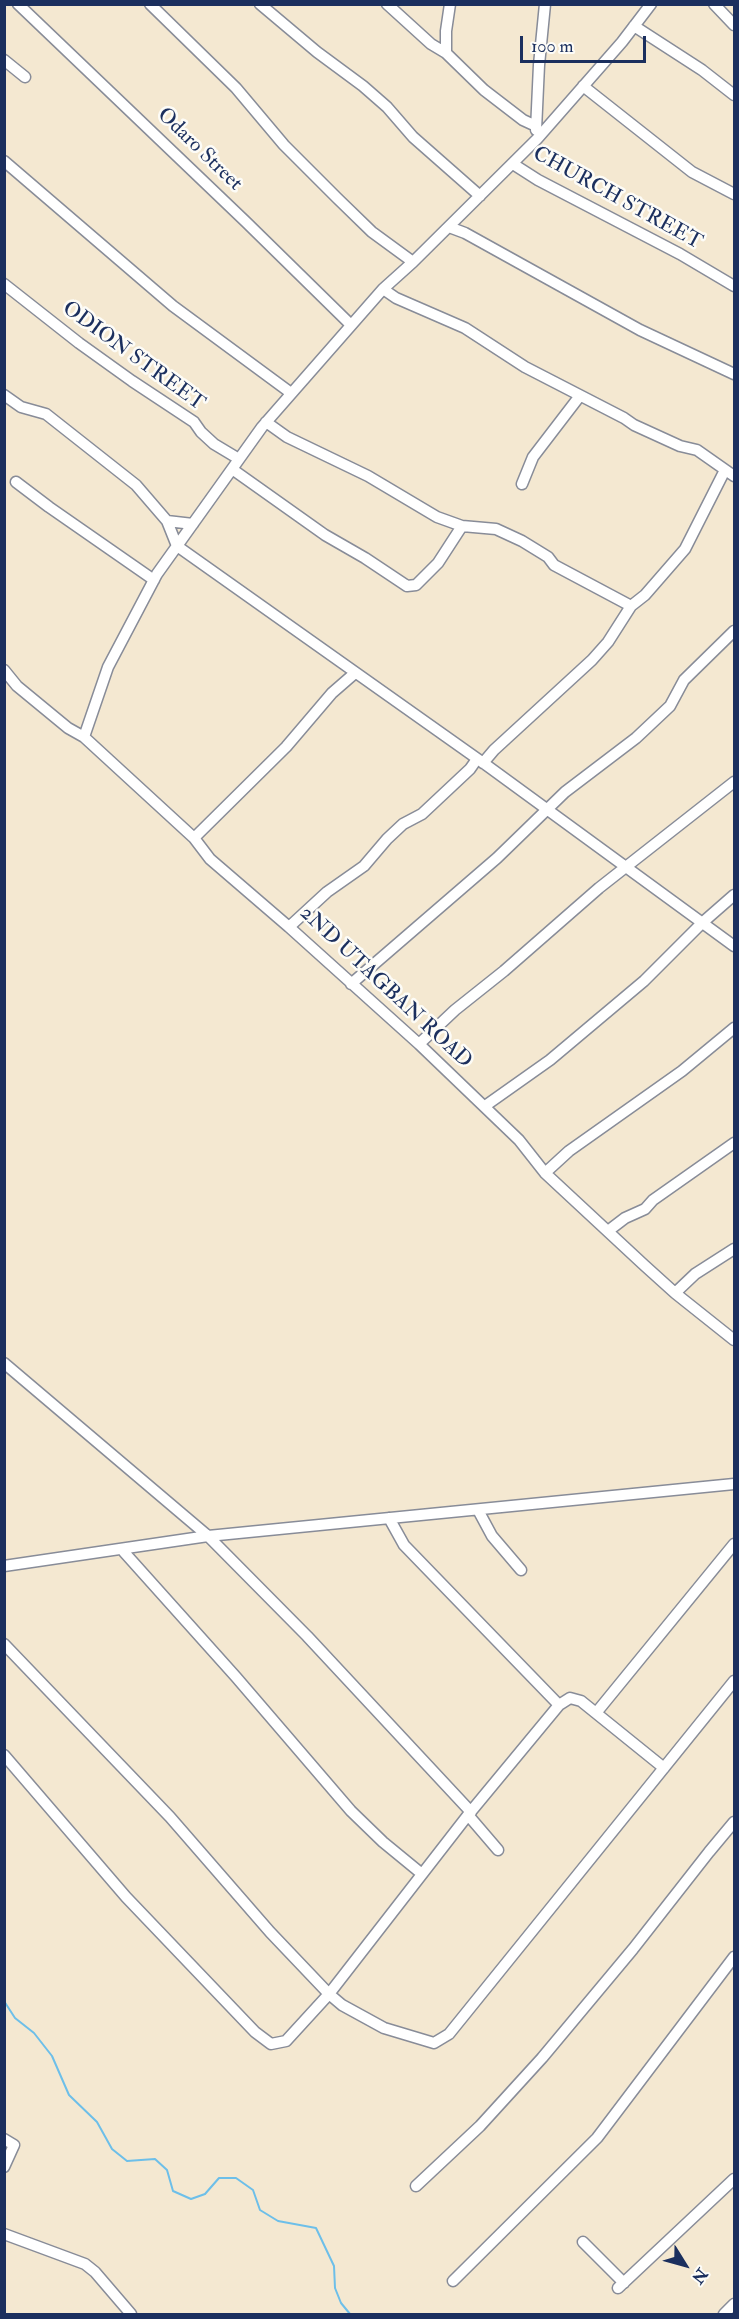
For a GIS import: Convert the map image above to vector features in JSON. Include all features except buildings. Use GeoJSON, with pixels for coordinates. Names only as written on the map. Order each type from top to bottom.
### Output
{"type":"FeatureCollection","features":[{"type":"Feature","properties":{"kind":"street","name":"Odaro Street"},"geometry":{"type":"LineString","coordinates":[[18,4],[351,325]]}},
{"type":"Feature","properties":{"kind":"street"},"geometry":{"type":"LineString","coordinates":[[150,4],[236,88],[284,145],[337,198],[372,232],[414,262]]}},
{"type":"Feature","properties":{"kind":"street"},"geometry":{"type":"LineString","coordinates":[[260,4],[317,52],[363,86],[387,107],[413,137],[480,196]]}},
{"type":"Feature","properties":{"kind":"street"},"geometry":{"type":"LineString","coordinates":[[387,4],[431,44],[446,53],[484,90],[523,120],[536,126]]}},
{"type":"Feature","properties":{"kind":"street"},"geometry":{"type":"LineString","coordinates":[[446,53],[450,4]]}},
{"type":"Feature","properties":{"kind":"street"},"geometry":{"type":"LineString","coordinates":[[537,139],[545,4]]}},
{"type":"Feature","properties":{"kind":"street"},"geometry":{"type":"LineString","coordinates":[[84,737],[108,667],[154,580],[266,422],[383,289],[414,262],[537,139],[651,4]]}},
{"type":"Feature","properties":{"kind":"street"},"geometry":{"type":"LineString","coordinates":[[714,4],[735,25]]}},
{"type":"Feature","properties":{"kind":"street"},"geometry":{"type":"LineString","coordinates":[[634,26],[702,70],[735,95]]}},
{"type":"Feature","properties":{"kind":"street"},"geometry":{"type":"LineString","coordinates":[[4,60],[25,77]]}},
{"type":"Feature","properties":{"kind":"street"},"geometry":{"type":"LineString","coordinates":[[584,86],[692,172],[735,194]]}},
{"type":"Feature","properties":{"kind":"street"},"geometry":{"type":"LineString","coordinates":[[4,161],[173,306],[291,393]]}},
{"type":"Feature","properties":{"kind":"street","name":"CHURCH STREET"},"geometry":{"type":"LineString","coordinates":[[513,164],[538,180],[680,254],[735,286]]}},
{"type":"Feature","properties":{"kind":"street"},"geometry":{"type":"LineString","coordinates":[[449,227],[465,233],[640,330],[735,374]]}},
{"type":"Feature","properties":{"kind":"street","name":"ODION STREET"},"geometry":{"type":"LineString","coordinates":[[4,284],[79,343],[194,422],[214,444],[239,459]]}},
{"type":"Feature","properties":{"kind":"street"},"geometry":{"type":"LineString","coordinates":[[289,927],[327,892],[364,866],[403,824],[422,814],[592,660],[608,642],[632,606],[645,595],[686,549],[730,473],[697,450],[680,446],[579,397],[525,367],[465,328],[396,298],[383,289]]}},
{"type":"Feature","properties":{"kind":"street"},"geometry":{"type":"LineString","coordinates":[[4,395],[21,407],[46,414],[136,485],[167,521],[177,546],[735,946]]}},
{"type":"Feature","properties":{"kind":"street"},"geometry":{"type":"LineString","coordinates":[[522,484],[534,457],[579,397]]}},
{"type":"Feature","properties":{"kind":"street"},"geometry":{"type":"LineString","coordinates":[[266,422],[287,437],[368,476],[437,518],[462,526],[496,529],[548,557],[554,565],[632,606]]}},
{"type":"Feature","properties":{"kind":"street"},"geometry":{"type":"LineString","coordinates":[[232,469],[325,535],[407,586],[416,585],[438,563],[462,526]]}},
{"type":"Feature","properties":{"kind":"street"},"geometry":{"type":"LineString","coordinates":[[16,482],[154,580]]}},
{"type":"Feature","properties":{"kind":"street"},"geometry":{"type":"LineString","coordinates":[[167,521],[193,524]]}},
{"type":"Feature","properties":{"kind":"street"},"geometry":{"type":"LineString","coordinates":[[351,984],[548,811],[565,792],[601,767],[657,718],[669,706],[684,680],[735,631]]}},
{"type":"Feature","properties":{"kind":"street","name":"2ND UTAGBAN ROAD"},"geometry":{"type":"LineString","coordinates":[[4,670],[17,686],[68,728],[84,737],[194,838],[210,859],[419,1044],[519,1140],[545,1173],[675,1293],[735,1340]]}},
{"type":"Feature","properties":{"kind":"street"},"geometry":{"type":"LineString","coordinates":[[194,838],[285,747],[332,693],[355,673]]}},
{"type":"Feature","properties":{"kind":"street"},"geometry":{"type":"LineString","coordinates":[[419,1044],[455,1010],[626,867],[735,782]]}},
{"type":"Feature","properties":{"kind":"street"},"geometry":{"type":"LineString","coordinates":[[485,1106],[550,1060],[644,981],[702,923],[735,895]]}},
{"type":"Feature","properties":{"kind":"street"},"geometry":{"type":"LineString","coordinates":[[545,1173],[569,1151],[682,1071],[735,1028]]}},
{"type":"Feature","properties":{"kind":"street"},"geometry":{"type":"LineString","coordinates":[[608,1231],[625,1218],[645,1209],[653,1200],[735,1143]]}},
{"type":"Feature","properties":{"kind":"street"},"geometry":{"type":"LineString","coordinates":[[675,1293],[695,1274],[735,1249]]}},
{"type":"Feature","properties":{"kind":"street"},"geometry":{"type":"LineString","coordinates":[[4,1363],[208,1536],[307,1636],[470,1813],[498,1850]]}},
{"type":"Feature","properties":{"kind":"street"},"geometry":{"type":"LineString","coordinates":[[4,1566],[208,1536],[735,1484]]}},
{"type":"Feature","properties":{"kind":"street"},"geometry":{"type":"LineString","coordinates":[[478,1510],[492,1536],[521,1570]]}},
{"type":"Feature","properties":{"kind":"street"},"geometry":{"type":"LineString","coordinates":[[389,1518],[404,1545],[559,1705]]}},
{"type":"Feature","properties":{"kind":"street"},"geometry":{"type":"LineString","coordinates":[[596,1713],[735,1545]]}},
{"type":"Feature","properties":{"kind":"street"},"geometry":{"type":"LineString","coordinates":[[124,1552],[236,1677],[351,1811],[383,1842],[422,1874]]}},
{"type":"Feature","properties":{"kind":"street"},"geometry":{"type":"LineString","coordinates":[[4,1644],[170,1817],[270,1932],[329,1994],[342,2005],[384,2028],[434,2043],[449,2034],[735,1681]]}},
{"type":"Feature","properties":{"kind":"street"},"geometry":{"type":"LineString","coordinates":[[4,1755],[126,1897],[255,2032],[271,2044],[286,2041],[329,1994],[470,1813],[559,1705],[570,1698],[581,1701],[664,1768]]}},
{"type":"Feature","properties":{"kind":"street"},"geometry":{"type":"LineString","coordinates":[[416,2186],[480,2126],[542,2058],[735,1822]]}},
{"type":"Feature","properties":{"kind":"street"},"geometry":{"type":"LineString","coordinates":[[453,2281],[597,2138],[735,1957]]}},
{"type":"Feature","properties":{"kind":"street"},"geometry":{"type":"LineString","coordinates":[[4,2139],[14,2145],[4,2167]]}},
{"type":"Feature","properties":{"kind":"street"},"geometry":{"type":"LineString","coordinates":[[583,2242],[621,2286],[735,2180]]}},
{"type":"Feature","properties":{"kind":"street"},"geometry":{"type":"LineString","coordinates":[[4,2234],[85,2264],[95,2272],[131,2314]]}},
{"type":"Feature","properties":{"kind":"street"},"geometry":{"type":"LineString","coordinates":[[724,2314],[735,2304]]}},
{"type":"Feature","properties":{"kind":"waterway"},"geometry":{"type":"LineString","coordinates":[[4,2001],[15,2018],[34,2033],[52,2056],[69,2095],[97,2122],[112,2149],[127,2161],[155,2159],[167,2170],[173,2191],[191,2199],[205,2194],[219,2178],[236,2178],[253,2190],[260,2210],[278,2221],[316,2228],[334,2266],[335,2288],[341,2303],[350,2314]]}}]}
